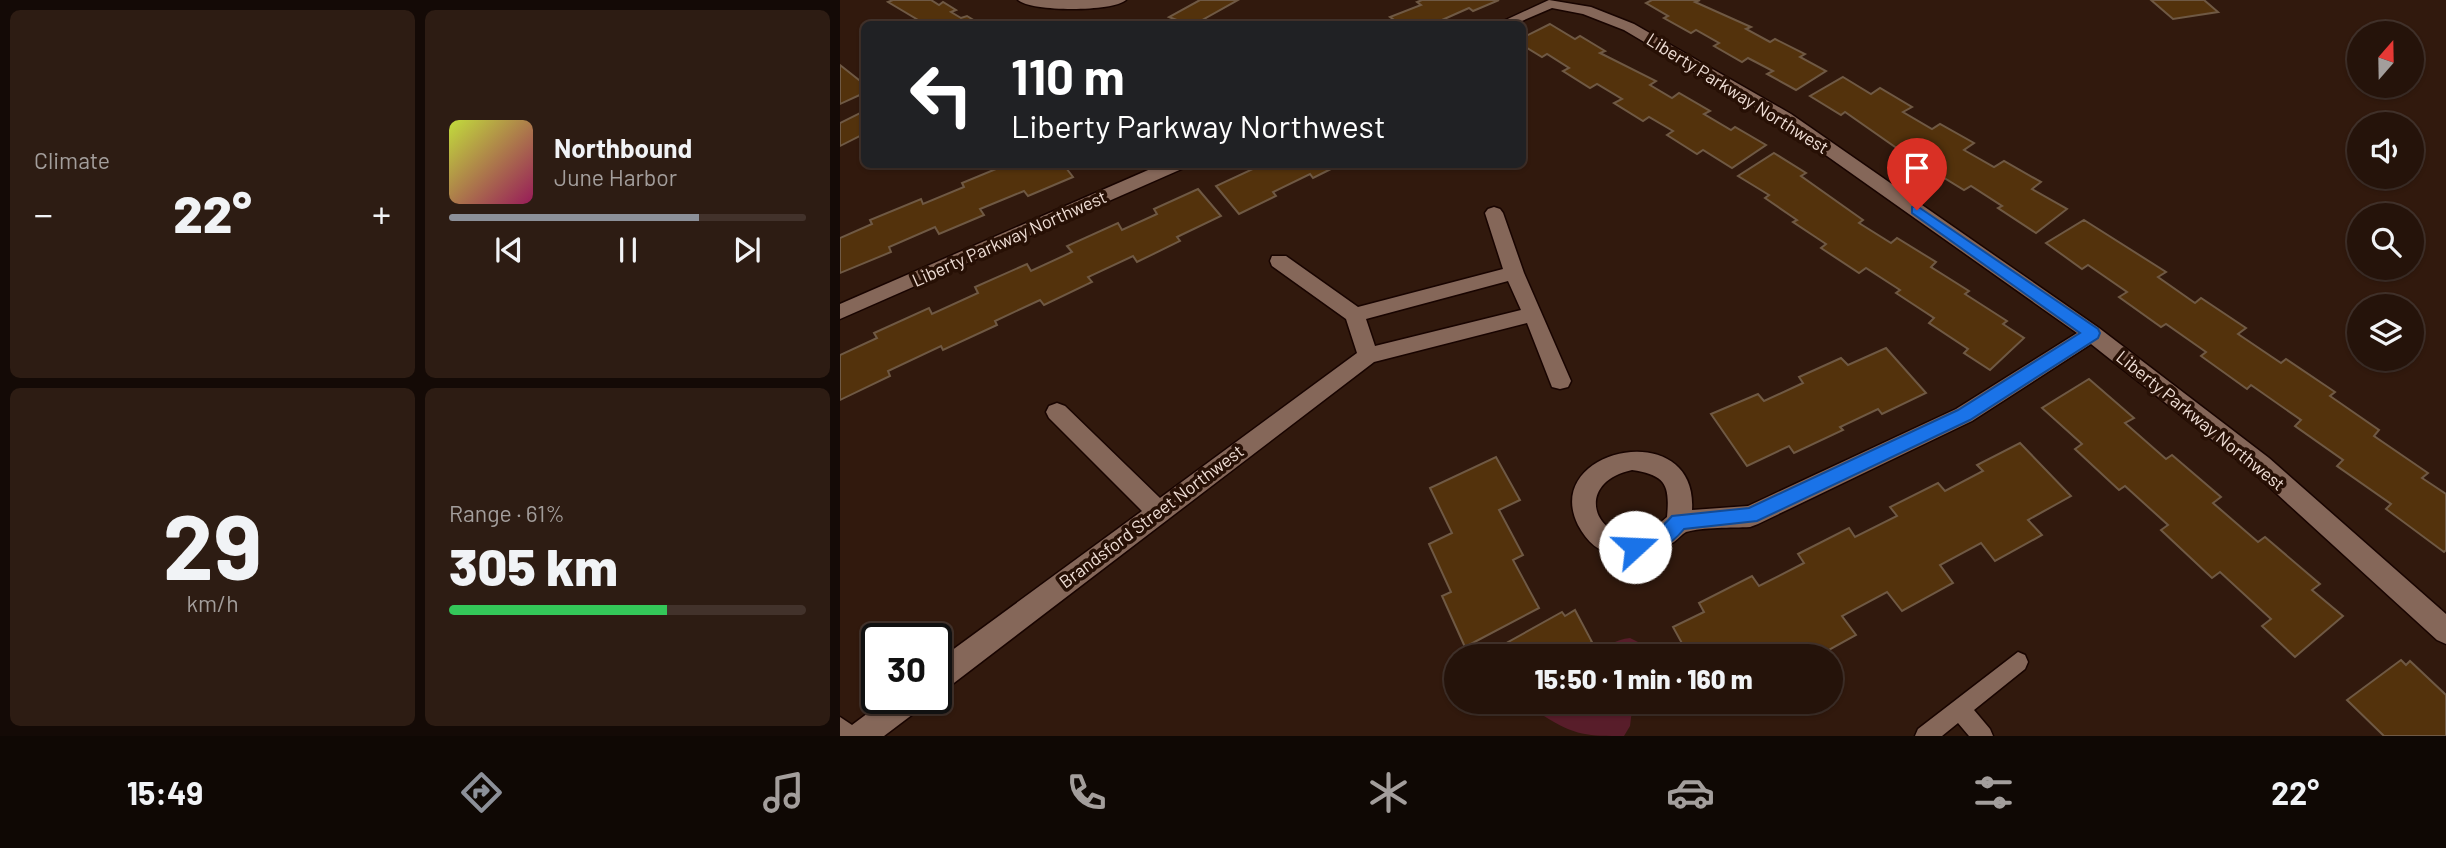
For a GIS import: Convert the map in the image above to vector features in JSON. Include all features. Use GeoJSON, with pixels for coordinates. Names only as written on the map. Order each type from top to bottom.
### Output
{"type":"FeatureCollection","features":[{"type":"Feature","properties":{"kind":"street"},"geometry":{"type":"LineString","coordinates":[[1025,0],[1072,5],[1119,0]]}},
{"type":"Feature","properties":{"kind":"street","name":"Liberty Parkway Northwest"},"geometry":{"type":"LineString","coordinates":[[1511,21],[1550,4],[1586,10],[1629,27],[1785,118],[2092,333],[2261,465],[2446,631]]}},
{"type":"Feature","properties":{"kind":"street","name":"Liberty Parkway Northwest"},"geometry":{"type":"LineString","coordinates":[[840,312],[1169,168]]}},
{"type":"Feature","properties":{"kind":"street"},"geometry":{"type":"LineString","coordinates":[[1494,213],[1514,273],[1560,381]]}},
{"type":"Feature","properties":{"kind":"street"},"geometry":{"type":"LineString","coordinates":[[1279,261],[1355,315],[1368,356],[1533,314]]}},
{"type":"Feature","properties":{"kind":"street"},"geometry":{"type":"LineString","coordinates":[[1355,315],[1514,273]]}},
{"type":"Feature","properties":{"kind":"street"},"geometry":{"type":"LineString","coordinates":[[1679,522],[1751,516],[1964,415],[2092,333]]}},
{"type":"Feature","properties":{"kind":"street","name":"Brandsford Street Northwest"},"geometry":{"type":"LineString","coordinates":[[952,667],[1368,356]]}},
{"type":"Feature","properties":{"kind":"street"},"geometry":{"type":"LineString","coordinates":[[1057,412],[1158,511]]}},
{"type":"Feature","properties":{"kind":"street"},"geometry":{"type":"LineString","coordinates":[[861,736],[890,714]]}},
{"type":"Feature","properties":{"kind":"street"},"geometry":{"type":"LineString","coordinates":[[840,731],[843,736]]}},
{"type":"Feature","properties":{"kind":"lane"},"geometry":{"type":"LineString","coordinates":[[1925,736],[2018,662]]}},
{"type":"Feature","properties":{"kind":"lane"},"geometry":{"type":"LineString","coordinates":[[1959,709],[1983,736]]}},
{"type":"Feature","properties":{"kind":"shaded area"},"geometry":{"type":"Polygon","coordinates":[[[1630,638],[1642,644],[1612,644],[1630,638]]]}},
{"type":"Feature","properties":{"kind":"shaded area"},"geometry":{"type":"Polygon","coordinates":[[[1632,714],[1630,726],[1624,736],[1582,734],[1544,716],[1632,714]]]}},
{"type":"Feature","properties":{"kind":"building"},"geometry":{"type":"Polygon","coordinates":[[[931,0],[939,5],[943,2],[956,10],[951,12],[961,18],[967,16],[975,21],[920,21],[888,2],[931,0]]]}},
{"type":"Feature","properties":{"kind":"building"},"geometry":{"type":"Polygon","coordinates":[[[1200,0],[1238,0],[1200,21],[1179,21],[1169,17],[1200,0]]]}},
{"type":"Feature","properties":{"kind":"building"},"geometry":{"type":"Polygon","coordinates":[[[1499,0],[1473,11],[1469,8],[1444,21],[1396,21],[1390,17],[1421,5],[1417,2],[1499,0]]]}},
{"type":"Feature","properties":{"kind":"building"},"geometry":{"type":"Polygon","coordinates":[[[1652,0],[1700,0],[1695,2],[1751,27],[1746,29],[1770,42],[1775,39],[1805,54],[1800,57],[1826,71],[1796,90],[1767,74],[1773,71],[1748,58],[1742,62],[1714,46],[1719,43],[1696,30],[1691,33],[1664,18],[1668,16],[1646,3],[1652,0]]]}},
{"type":"Feature","properties":{"kind":"building"},"geometry":{"type":"Polygon","coordinates":[[[2151,0],[2204,0],[2218,12],[2173,19],[2151,0]]]}},
{"type":"Feature","properties":{"kind":"building"},"geometry":{"type":"Polygon","coordinates":[[[1550,24],[1575,39],[1580,36],[1605,51],[1600,53],[1656,81],[1650,85],[1672,98],[1679,93],[1710,111],[1704,114],[1731,130],[1735,127],[1766,145],[1732,168],[1703,150],[1697,154],[1667,135],[1673,131],[1649,117],[1643,121],[1614,103],[1622,99],[1597,84],[1590,88],[1563,71],[1569,68],[1547,54],[1542,57],[1526,47],[1526,36],[1550,24]]]}},
{"type":"Feature","properties":{"kind":"building"},"geometry":{"type":"Polygon","coordinates":[[[840,65],[861,82],[861,94],[840,104],[840,65]]]}},
{"type":"Feature","properties":{"kind":"building"},"geometry":{"type":"Polygon","coordinates":[[[1843,77],[1871,94],[1880,88],[1912,107],[1903,112],[1932,129],[1940,124],[1974,143],[1964,150],[1994,167],[2004,161],[2041,182],[2032,189],[2067,209],[2036,233],[1971,186],[1964,190],[1928,168],[1933,165],[1902,146],[1898,149],[1845,112],[1841,115],[1810,96],[1843,77]]]}},
{"type":"Feature","properties":{"kind":"building"},"geometry":{"type":"Polygon","coordinates":[[[861,112],[861,136],[840,146],[840,123],[861,112]]]}},
{"type":"Feature","properties":{"kind":"building"},"geometry":{"type":"Polygon","coordinates":[[[1774,153],[1806,173],[1801,176],[1863,220],[1859,223],[1891,243],[1897,238],[1936,262],[1931,267],[1969,291],[1965,294],[2007,321],[2003,324],[2024,338],[1990,370],[1964,353],[1968,349],[1929,323],[1934,318],[1896,293],[1900,290],[1866,268],[1859,273],[1821,248],[1826,244],[1793,222],[1797,220],[1765,198],[1769,195],[1738,176],[1774,153]]]}},
{"type":"Feature","properties":{"kind":"building"},"geometry":{"type":"Polygon","coordinates":[[[998,168],[1066,168],[1073,177],[1028,196],[1024,191],[980,209],[984,215],[939,234],[935,227],[889,247],[891,252],[840,273],[840,238],[872,224],[870,220],[921,199],[923,204],[964,187],[962,183],[998,168]]]}},
{"type":"Feature","properties":{"kind":"building"},"geometry":{"type":"Polygon","coordinates":[[[1333,168],[1313,178],[1310,174],[1273,192],[1276,196],[1239,214],[1216,186],[1253,169],[1333,168]]]}},
{"type":"Feature","properties":{"kind":"building"},"geometry":{"type":"Polygon","coordinates":[[[1198,189],[1221,216],[1177,237],[1180,241],[1137,262],[1133,256],[1088,277],[1092,282],[1044,305],[1040,300],[995,321],[997,325],[943,350],[941,346],[888,371],[890,376],[840,400],[840,355],[877,338],[874,333],[929,308],[932,314],[978,293],[975,287],[1027,264],[1031,271],[1072,252],[1067,246],[1118,223],[1122,230],[1157,214],[1154,209],[1198,189]]]}},
{"type":"Feature","properties":{"kind":"building"},"geometry":{"type":"Polygon","coordinates":[[[2084,220],[2166,272],[2158,277],[2195,303],[2201,298],[2246,328],[2238,334],[2281,363],[2286,359],[2335,392],[2330,396],[2379,430],[2374,436],[2428,473],[2422,478],[2446,494],[2446,550],[2444,552],[2386,509],[2391,504],[2337,466],[2343,460],[2295,426],[2301,420],[2251,385],[2247,389],[2201,356],[2206,352],[2166,324],[2161,327],[2119,297],[2127,292],[2088,265],[2082,269],[2046,243],[2084,220]]]}},
{"type":"Feature","properties":{"kind":"building"},"geometry":{"type":"Polygon","coordinates":[[[1886,348],[1926,393],[1882,414],[1878,409],[1840,427],[1843,430],[1794,453],[1789,446],[1747,466],[1711,414],[1758,394],[1764,401],[1803,383],[1799,377],[1841,358],[1848,365],[1886,348]]]}},
{"type":"Feature","properties":{"kind":"building"},"geometry":{"type":"Polygon","coordinates":[[[2089,379],[2134,418],[2125,423],[2166,459],[2172,455],[2221,497],[2213,503],[2258,542],[2265,537],[2320,584],[2312,590],[2343,616],[2295,657],[2262,626],[2271,619],[2220,572],[2212,578],[2161,530],[2168,525],[2125,486],[2119,490],[2075,449],[2082,444],[2042,408],[2089,379]]]}},
{"type":"Feature","properties":{"kind":"building"},"geometry":{"type":"Polygon","coordinates":[[[2020,443],[2071,496],[2028,520],[2042,535],[1995,561],[1981,543],[1940,565],[1953,583],[1902,611],[1887,592],[1842,616],[1856,635],[1840,644],[1682,644],[1673,627],[1704,612],[1699,603],[1752,576],[1759,586],[1804,563],[1798,554],[1849,528],[1855,537],[1897,516],[1890,507],[1938,483],[1945,491],[1983,471],[1977,465],[2020,443]]]}},
{"type":"Feature","properties":{"kind":"building"},"geometry":{"type":"Polygon","coordinates":[[[1496,457],[1520,500],[1499,510],[1523,555],[1513,560],[1539,608],[1471,644],[1464,644],[1442,596],[1451,592],[1429,544],[1452,533],[1430,488],[1496,457]]]}},
{"type":"Feature","properties":{"kind":"building"},"geometry":{"type":"Polygon","coordinates":[[[1575,610],[1592,642],[1505,644],[1562,612],[1565,616],[1575,610]]]}},
{"type":"Feature","properties":{"kind":"building"},"geometry":{"type":"Polygon","coordinates":[[[2401,660],[2406,665],[2410,661],[2446,695],[2446,736],[2384,736],[2347,700],[2401,660]]]}},
{"type":"Feature","properties":{"kind":"route"},"geometry":{"type":"LineString","coordinates":[[1635,547],[1653,543],[1668,534],[1679,522],[1751,516],[1964,415],[2092,333],[1917,210]]}}]}
